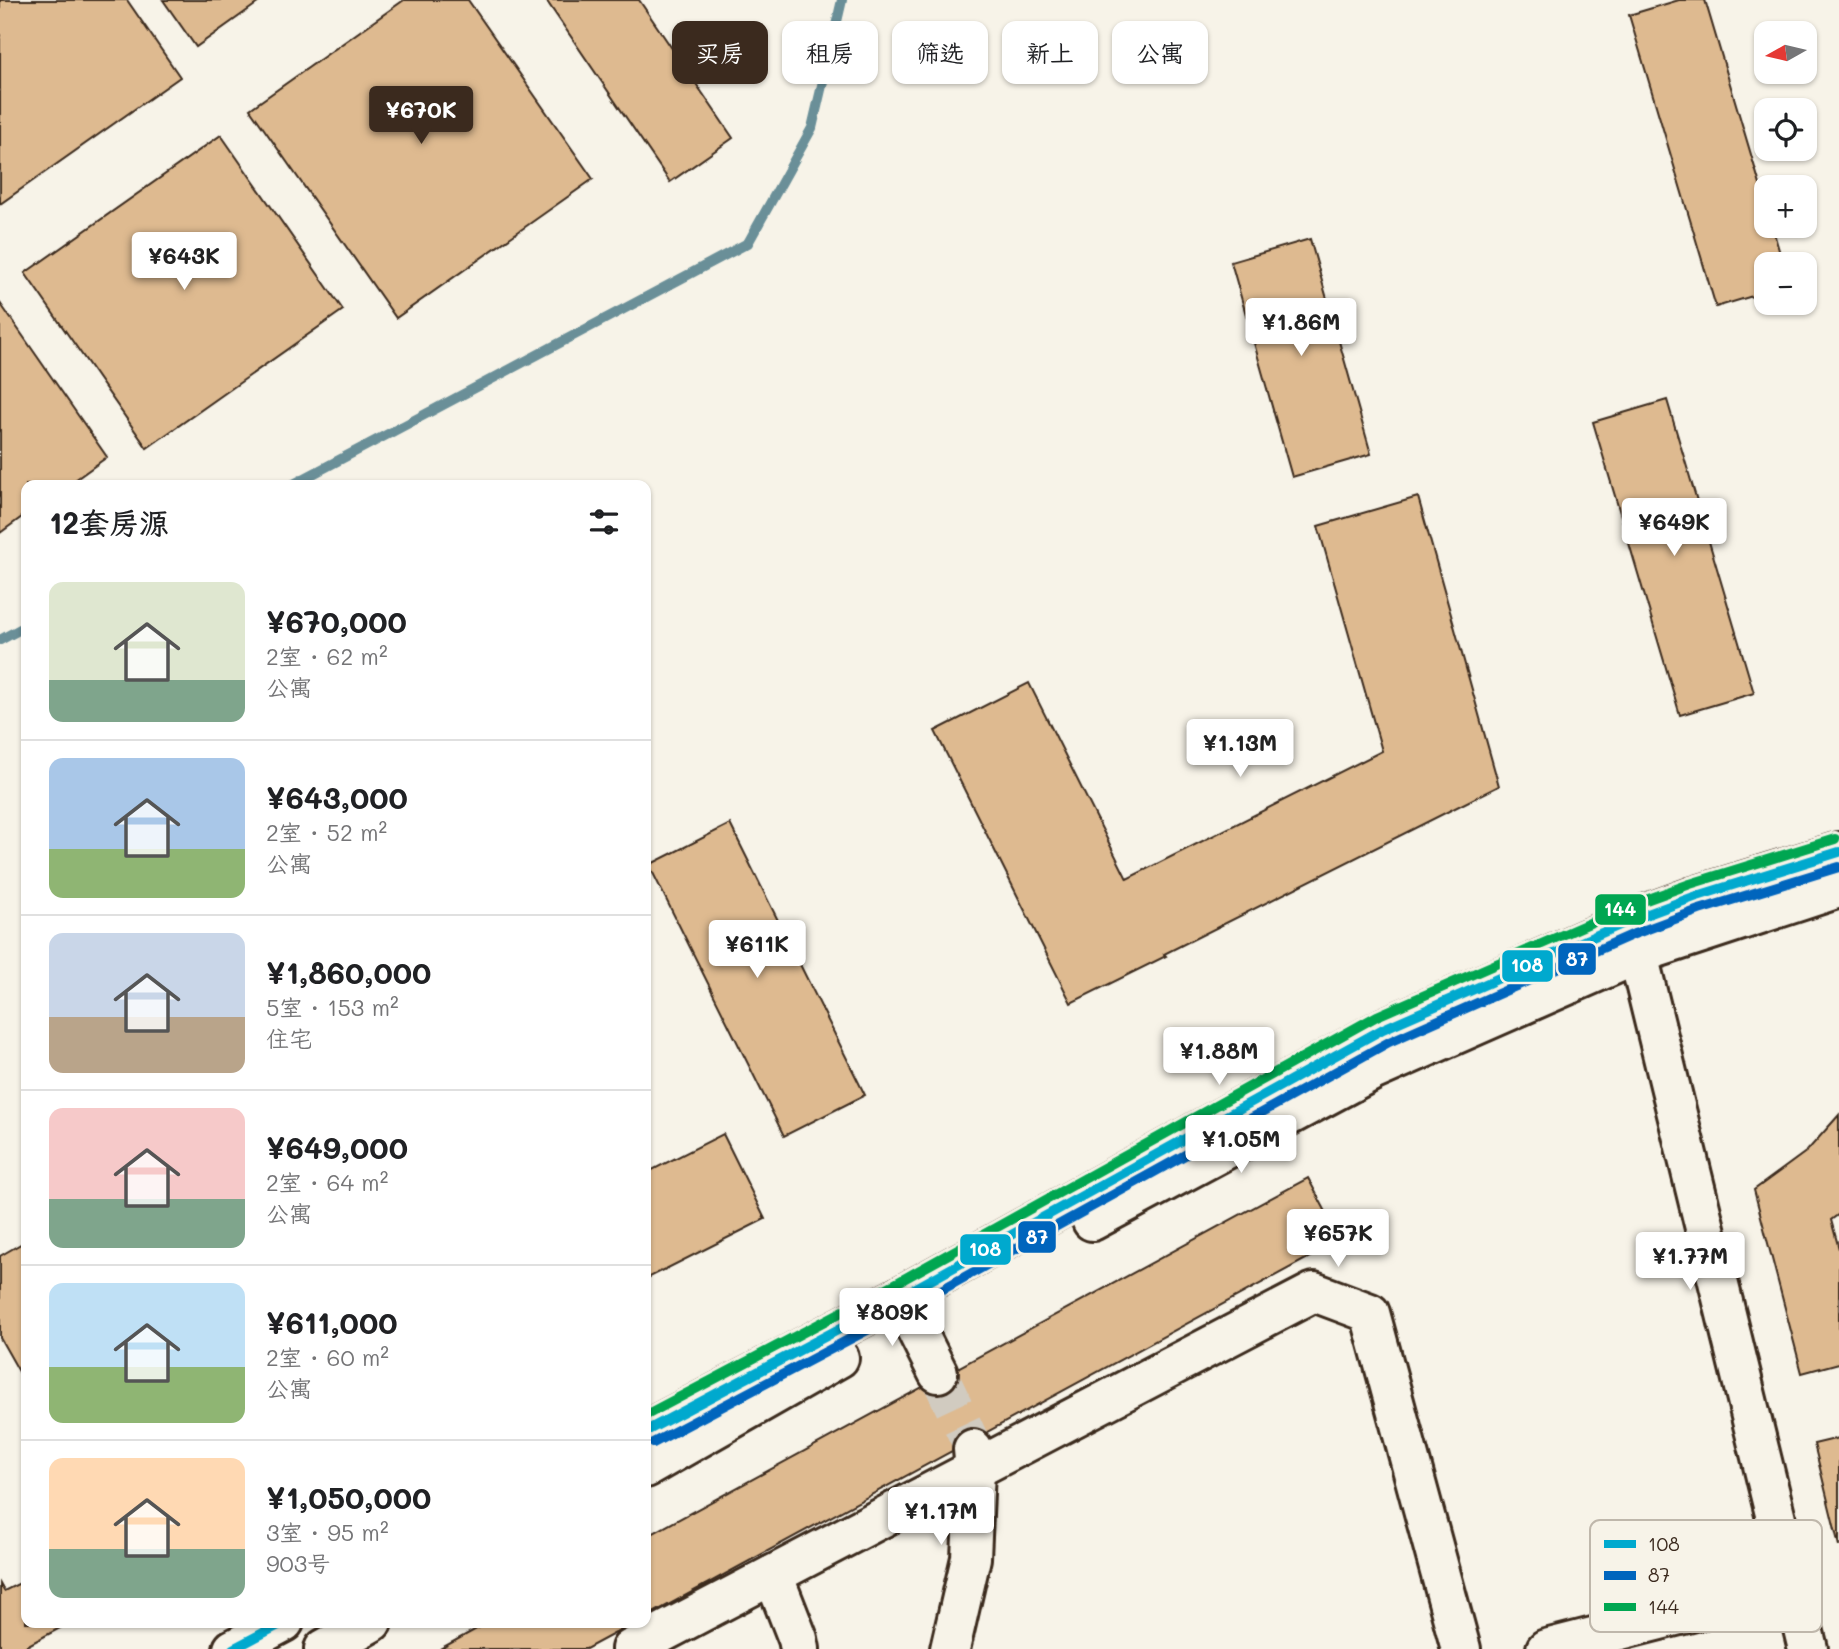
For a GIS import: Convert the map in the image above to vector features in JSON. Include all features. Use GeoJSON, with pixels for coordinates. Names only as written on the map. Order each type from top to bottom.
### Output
{"type":"FeatureCollection","features":[{"type":"Feature","properties":{"kind":"street"},"geometry":{"type":"LineString","coordinates":[[1633,938],[1694,897],[1839,852]]}},
{"type":"Feature","properties":{"kind":"street"},"geometry":{"type":"LineString","coordinates":[[651,1465],[905,1308],[1384,1029],[1633,938],[1839,888]]}},
{"type":"Feature","properties":{"kind":"street"},"geometry":{"type":"LineString","coordinates":[[1633,938],[1777,1520]]}},
{"type":"Feature","properties":{"kind":"street"},"geometry":{"type":"LineString","coordinates":[[631,1649],[773,1575],[974,1458],[1314,1292],[1370,1313],[1461,1649]]}},
{"type":"Feature","properties":{"kind":"street"},"geometry":{"type":"LineString","coordinates":[[905,1308],[938,1373]]}},
{"type":"Feature","properties":{"kind":"street"},"geometry":{"type":"LineString","coordinates":[[651,1430],[905,1308]]}},
{"type":"Feature","properties":{"kind":"street"},"geometry":{"type":"LineString","coordinates":[[950,1649],[971,1558],[974,1458]]}},
{"type":"Feature","properties":{"kind":"street"},"geometry":{"type":"LineString","coordinates":[[773,1575],[799,1639],[800,1649]]}},
{"type":"Feature","properties":{"kind":"street"},"geometry":{"type":"LineString","coordinates":[[233,1649],[273,1628]]}},
{"type":"Feature","properties":{"kind":"street"},"geometry":{"type":"LineString","coordinates":[[324,1649],[361,1628]]}},
{"type":"Feature","properties":{"kind":"street"},"geometry":{"type":"LineString","coordinates":[[1546,1649],[1613,1632]]}},
{"type":"Feature","properties":{"kind":"building"},"geometry":{"type":"Polygon","coordinates":[[[0,0],[127,0],[180,77],[0,204],[0,0]]]}},
{"type":"Feature","properties":{"kind":"building"},"geometry":{"type":"Polygon","coordinates":[[[163,0],[262,0],[196,47],[163,0]]]}},
{"type":"Feature","properties":{"kind":"building"},"geometry":{"type":"Polygon","coordinates":[[[404,0],[468,0],[593,179],[396,318],[250,109],[404,0]]]}},
{"type":"Feature","properties":{"kind":"building"},"geometry":{"type":"Polygon","coordinates":[[[546,0],[639,0],[672,48],[672,84],[696,84],[733,138],[670,182],[546,0]]]}},
{"type":"Feature","properties":{"kind":"building"},"geometry":{"type":"Polygon","coordinates":[[[1679,0],[1705,0],[1757,175],[1754,175],[1754,238],[1775,238],[1780,252],[1754,252],[1754,296],[1716,307],[1629,15],[1679,0]]]}},
{"type":"Feature","properties":{"kind":"building"},"geometry":{"type":"Polygon","coordinates":[[[221,135],[343,310],[147,448],[25,273],[221,135]]]}},
{"type":"Feature","properties":{"kind":"building"},"geometry":{"type":"Polygon","coordinates":[[[1310,239],[1371,454],[1292,477],[1231,262],[1310,239]]]}},
{"type":"Feature","properties":{"kind":"building"},"geometry":{"type":"Polygon","coordinates":[[[0,303],[107,457],[75,480],[21,480],[21,518],[0,533],[0,303]]]}},
{"type":"Feature","properties":{"kind":"building"},"geometry":{"type":"Polygon","coordinates":[[[1667,400],[1754,693],[1680,715],[1593,422],[1667,400]]]}},
{"type":"Feature","properties":{"kind":"building"},"geometry":{"type":"Polygon","coordinates":[[[1418,497],[1499,786],[1071,1003],[935,731],[1029,683],[1127,879],[1382,751],[1318,526],[1418,497]]]}},
{"type":"Feature","properties":{"kind":"building"},"geometry":{"type":"Polygon","coordinates":[[[730,824],[865,1095],[784,1136],[651,869],[651,864],[730,824]]]}},
{"type":"Feature","properties":{"kind":"building"},"geometry":{"type":"Polygon","coordinates":[[[1839,1115],[1839,1214],[1831,1220],[1839,1249],[1839,1363],[1802,1373],[1754,1190],[1807,1151],[1839,1115]]]}},
{"type":"Feature","properties":{"kind":"building"},"geometry":{"type":"Polygon","coordinates":[[[723,1134],[765,1219],[651,1276],[651,1170],[723,1134]]]}},
{"type":"Feature","properties":{"kind":"building"},"geometry":{"type":"Polygon","coordinates":[[[1308,1178],[1341,1240],[651,1614],[651,1534],[1308,1178]]]}},
{"type":"Feature","properties":{"kind":"building"},"geometry":{"type":"Polygon","coordinates":[[[21,1244],[21,1375],[0,1338],[0,1256],[21,1244]]]}},
{"type":"Feature","properties":{"kind":"building"},"geometry":{"type":"Polygon","coordinates":[[[1839,1438],[1839,1546],[1814,1444],[1839,1438]]]}},
{"type":"Feature","properties":{"kind":"building"},"geometry":{"type":"Polygon","coordinates":[[[21,1582],[21,1628],[60,1628],[21,1649],[0,1649],[0,1584],[4,1591],[21,1582]]]}},
{"type":"Feature","properties":{"kind":"building"},"geometry":{"type":"Polygon","coordinates":[[[478,1628],[625,1628],[586,1649],[440,1649],[478,1628]]]}},
{"type":"Feature","properties":{"kind":"waterway"},"geometry":{"type":"LineString","coordinates":[[301,480],[748,243],[812,128],[842,0]]}},
{"type":"Feature","properties":{"kind":"waterway"},"geometry":{"type":"LineString","coordinates":[[0,640],[21,629]]}},
{"type":"Feature","properties":{"kind":"tunnel"},"geometry":{"type":"LineString","coordinates":[[938,1373],[973,1447]]}},
{"type":"Feature","properties":{"kind":"transit line","name":"144"},"geometry":{"type":"LineString","coordinates":[[651,1412],[893,1285],[1377,1016],[1624,908],[1690,884],[1835,839]]}},
{"type":"Feature","properties":{"kind":"transit line","name":"108"},"geometry":{"type":"LineString","coordinates":[[651,1428],[900,1297],[1383,1029],[1629,921],[1694,897],[1839,852]]}},
{"type":"Feature","properties":{"kind":"transit line","name":"87"},"geometry":{"type":"LineString","coordinates":[[653,1443],[907,1309],[1389,1042],[1634,934],[1699,910],[1839,867]]}},
{"type":"Feature","properties":{"kind":"transit line","name":"108"},"geometry":{"type":"LineString","coordinates":[[233,1649],[273,1628]]}}]}
